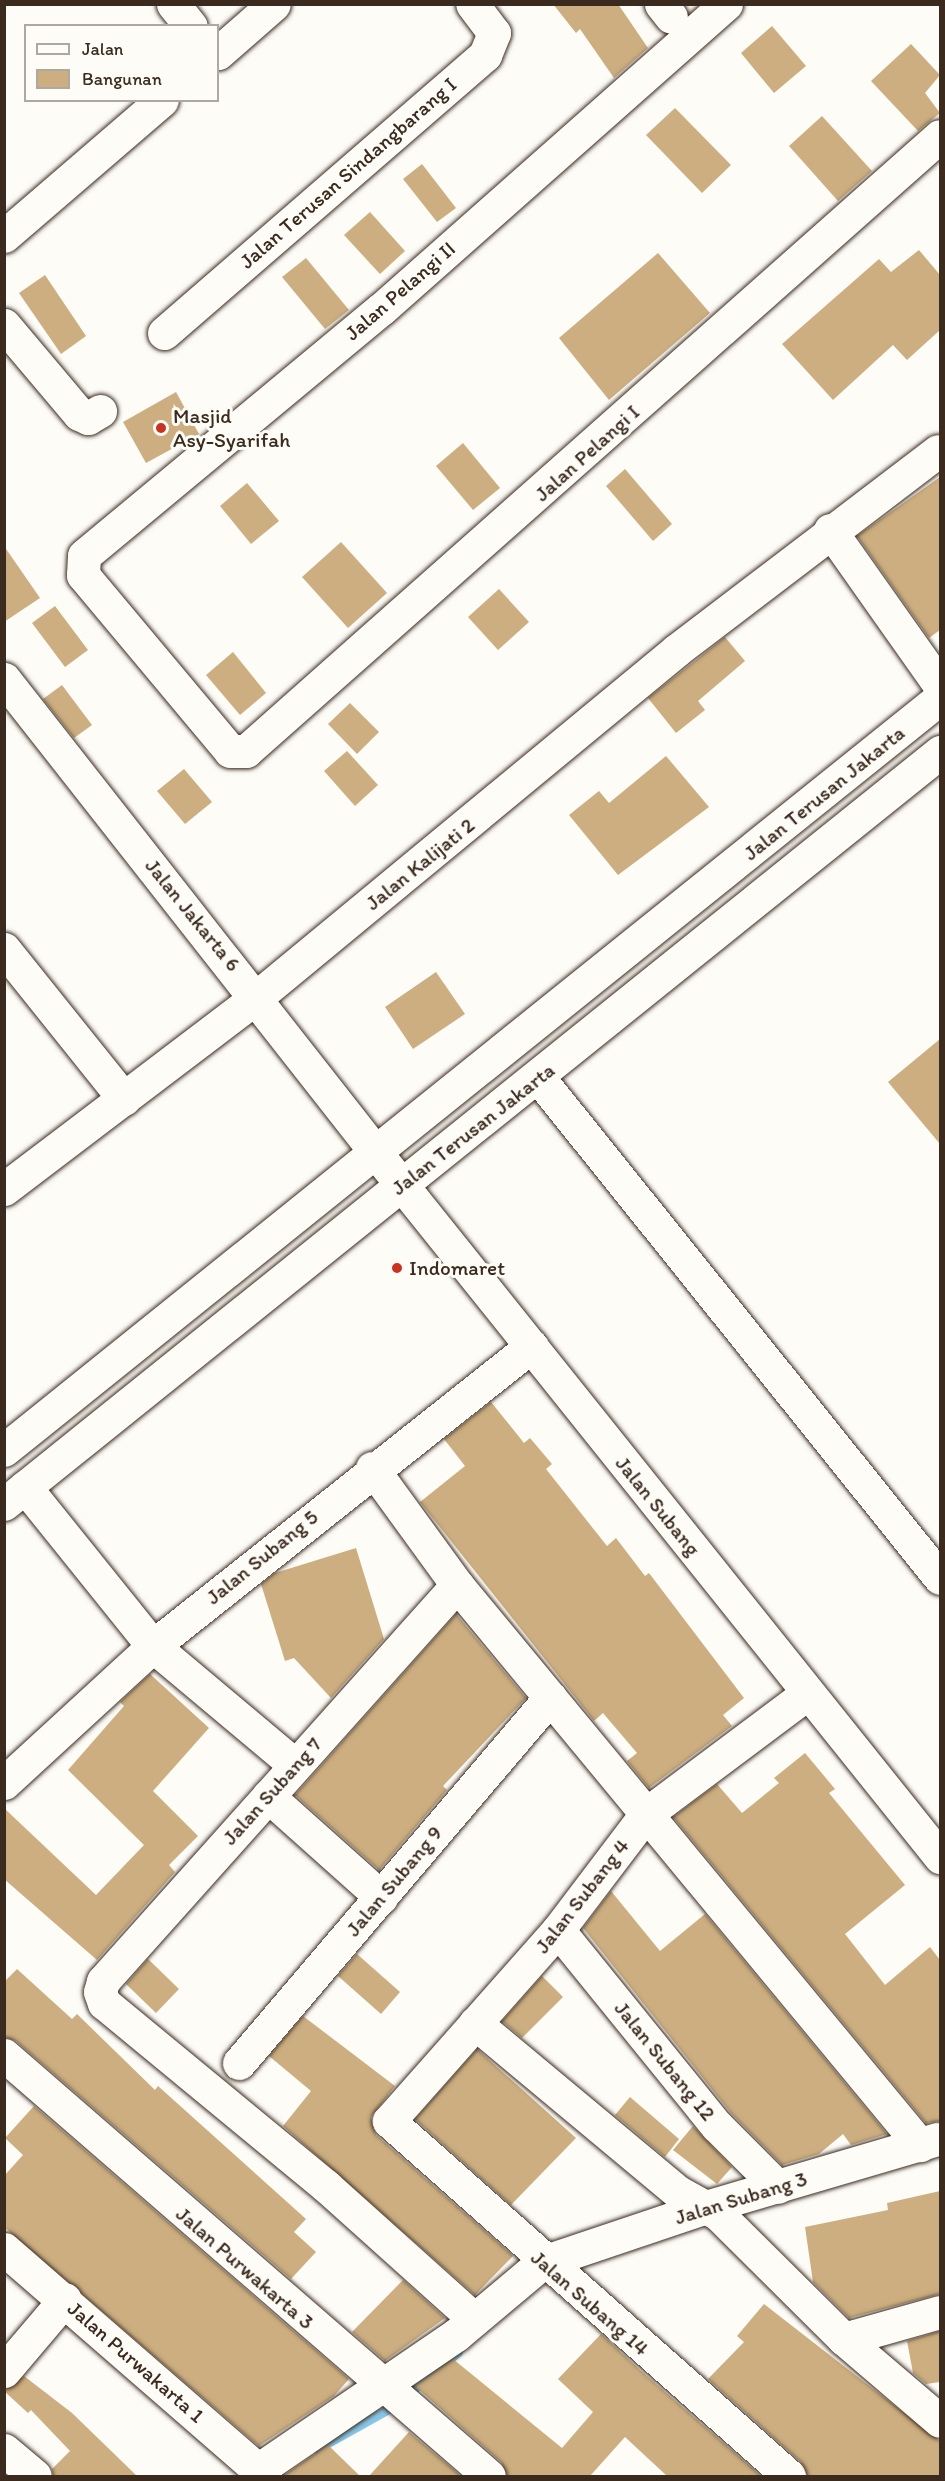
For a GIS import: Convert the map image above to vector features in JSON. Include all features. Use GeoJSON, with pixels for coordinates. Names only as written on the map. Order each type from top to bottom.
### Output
{"type":"FeatureCollection","features":[{"type":"Feature","properties":{"kind":"street"},"geometry":{"type":"LineString","coordinates":[[173,4],[189,24]]}},
{"type":"Feature","properties":{"kind":"street"},"geometry":{"type":"LineString","coordinates":[[219,52],[274,4]]}},
{"type":"Feature","properties":{"kind":"street","name":"Jalan Terusan Sindangbarang I"},"geometry":{"type":"LineString","coordinates":[[164,333],[485,55],[494,33],[472,4]]}},
{"type":"Feature","properties":{"kind":"street","name":"Jalan Pelangi II"},"geometry":{"type":"LineString","coordinates":[[226,748],[83,575],[84,556],[381,309],[726,4]]}},
{"type":"Feature","properties":{"kind":"street"},"geometry":{"type":"LineString","coordinates":[[4,236],[160,102]]}},
{"type":"Feature","properties":{"kind":"street","name":"Jalan Pelangi I"},"geometry":{"type":"LineString","coordinates":[[226,748],[235,754],[246,751],[940,136]]}},
{"type":"Feature","properties":{"kind":"street"},"geometry":{"type":"LineString","coordinates":[[4,325],[79,414],[88,418],[100,411]]}},
{"type":"Feature","properties":{"kind":"street","name":"Jalan Kalijati 2"},"geometry":{"type":"LineString","coordinates":[[4,1190],[258,996],[830,530],[938,451]]}},
{"type":"Feature","properties":{"kind":"street"},"geometry":{"type":"LineString","coordinates":[[830,530],[940,686]]}},
{"type":"Feature","properties":{"kind":"street","name":"Jalan Jakarta 6"},"geometry":{"type":"LineString","coordinates":[[4,679],[258,996],[377,1154]]}},
{"type":"Feature","properties":{"kind":"street","name":"Jalan Terusan Jakarta"},"geometry":{"type":"LineString","coordinates":[[4,1450],[377,1154],[940,699]]}},
{"type":"Feature","properties":{"kind":"street","name":"Jalan Terusan Jakarta"},"geometry":{"type":"LineString","coordinates":[[15,1496],[940,752]]}},
{"type":"Feature","properties":{"kind":"street"},"geometry":{"type":"LineString","coordinates":[[4,949],[124,1099]]}},
{"type":"Feature","properties":{"kind":"street"},"geometry":{"type":"LineString","coordinates":[[538,1077],[940,1578]]}},
{"type":"Feature","properties":{"kind":"street","name":"Jalan Subang"},"geometry":{"type":"LineString","coordinates":[[377,1154],[404,1184],[940,1857]]}},
{"type":"Feature","properties":{"kind":"street","name":"Jalan Subang 5"},"geometry":{"type":"LineString","coordinates":[[4,1783],[153,1646],[372,1468],[531,1346]]}},
{"type":"Feature","properties":{"kind":"street"},"geometry":{"type":"LineString","coordinates":[[372,1468],[457,1585],[646,1814],[930,2141]]}},
{"type":"Feature","properties":{"kind":"street"},"geometry":{"type":"LineString","coordinates":[[15,1496],[153,1646],[295,1765]]}},
{"type":"Feature","properties":{"kind":"street","name":"Jalan Subang 7"},"geometry":{"type":"LineString","coordinates":[[457,1585],[103,1981],[104,2002],[326,2186],[474,2319]]}},
{"type":"Feature","properties":{"kind":"street","name":"Jalan Subang 4"},"geometry":{"type":"LineString","coordinates":[[393,2128],[390,2115],[476,2023],[558,1929],[646,1814],[808,1693]]}},
{"type":"Feature","properties":{"kind":"street","name":"Jalan Subang 9"},"geometry":{"type":"LineString","coordinates":[[239,2063],[550,1698]]}},
{"type":"Feature","properties":{"kind":"street"},"geometry":{"type":"LineString","coordinates":[[268,1796],[381,1897]]}},
{"type":"Feature","properties":{"kind":"street","name":"Jalan Subang 12"},"geometry":{"type":"LineString","coordinates":[[558,1929],[717,2126],[778,2187]]}},
{"type":"Feature","properties":{"kind":"street"},"geometry":{"type":"LineString","coordinates":[[476,2023],[678,2192],[718,2215],[844,2339],[940,2421]]}},
{"type":"Feature","properties":{"kind":"street","name":"Jalan Purwakarta 3"},"geometry":{"type":"LineString","coordinates":[[4,2055],[489,2476]]}},
{"type":"Feature","properties":{"kind":"street","name":"Jalan Subang 14"},"geometry":{"type":"LineString","coordinates":[[393,2128],[789,2476]]}},
{"type":"Feature","properties":{"kind":"street","name":"Jalan Subang 3"},"geometry":{"type":"LineString","coordinates":[[553,2270],[718,2215],[778,2187],[930,2141]]}},
{"type":"Feature","properties":{"kind":"street","name":"Jalan Purwakarta 1"},"geometry":{"type":"LineString","coordinates":[[4,2249],[262,2474]]}},
{"type":"Feature","properties":{"kind":"street"},"geometry":{"type":"LineString","coordinates":[[262,2474],[395,2395],[474,2319],[553,2270]]}},
{"type":"Feature","properties":{"kind":"street"},"geometry":{"type":"LineString","coordinates":[[4,2371],[64,2299]]}},
{"type":"Feature","properties":{"kind":"street"},"geometry":{"type":"LineString","coordinates":[[844,2339],[940,2312]]}},
{"type":"Feature","properties":{"kind":"street"},"geometry":{"type":"LineString","coordinates":[[4,2450],[36,2476]]}},
{"type":"Feature","properties":{"kind":"building"},"geometry":{"type":"Polygon","coordinates":[[[553,4],[618,4],[648,48],[614,78],[580,29],[576,33],[553,4]]]}},
{"type":"Feature","properties":{"kind":"building"},"geometry":{"type":"Polygon","coordinates":[[[772,26],[806,66],[774,93],[741,53],[772,26]]]}},
{"type":"Feature","properties":{"kind":"building"},"geometry":{"type":"Polygon","coordinates":[[[911,44],[940,75],[925,93],[940,113],[918,131],[871,81],[911,44]]]}},
{"type":"Feature","properties":{"kind":"building"},"geometry":{"type":"Polygon","coordinates":[[[675,108],[731,165],[702,193],[646,135],[675,108]]]}},
{"type":"Feature","properties":{"kind":"building"},"geometry":{"type":"Polygon","coordinates":[[[822,116],[872,171],[838,201],[789,146],[822,116]]]}},
{"type":"Feature","properties":{"kind":"building"},"geometry":{"type":"Polygon","coordinates":[[[422,164],[456,208],[437,222],[403,179],[422,164]]]}},
{"type":"Feature","properties":{"kind":"building"},"geometry":{"type":"Polygon","coordinates":[[[370,212],[405,251],[380,274],[344,235],[370,212]]]}},
{"type":"Feature","properties":{"kind":"building"},"geometry":{"type":"Polygon","coordinates":[[[919,250],[940,275],[940,330],[907,360],[893,345],[833,400],[782,344],[879,259],[891,272],[919,250]]]}},
{"type":"Feature","properties":{"kind":"building"},"geometry":{"type":"Polygon","coordinates":[[[658,253],[710,313],[609,400],[559,338],[658,253]]]}},
{"type":"Feature","properties":{"kind":"building"},"geometry":{"type":"Polygon","coordinates":[[[306,258],[349,310],[325,329],[282,277],[306,258]]]}},
{"type":"Feature","properties":{"kind":"building"},"geometry":{"type":"Polygon","coordinates":[[[45,275],[86,336],[61,354],[19,293],[45,275]]]}},
{"type":"Feature","properties":{"kind":"building","name":"Masjid Asy-Syarifah"},"geometry":{"type":"Polygon","coordinates":[[[176,392],[199,434],[146,463],[123,422],[176,392]]]}},
{"type":"Feature","properties":{"kind":"building"},"geometry":{"type":"Polygon","coordinates":[[[463,443],[500,488],[473,510],[436,466],[463,443]]]}},
{"type":"Feature","properties":{"kind":"building"},"geometry":{"type":"Polygon","coordinates":[[[625,469],[672,524],[653,541],[606,486],[625,469]]]}},
{"type":"Feature","properties":{"kind":"building"},"geometry":{"type":"Polygon","coordinates":[[[940,477],[940,630],[929,638],[857,536],[940,477]]]}},
{"type":"Feature","properties":{"kind":"building"},"geometry":{"type":"Polygon","coordinates":[[[247,483],[279,521],[251,544],[220,506],[247,483]]]}},
{"type":"Feature","properties":{"kind":"building"},"geometry":{"type":"Polygon","coordinates":[[[341,542],[387,593],[348,628],[302,577],[341,542]]]}},
{"type":"Feature","properties":{"kind":"building"},"geometry":{"type":"Polygon","coordinates":[[[4,546],[40,598],[4,622],[4,546]]]}},
{"type":"Feature","properties":{"kind":"building"},"geometry":{"type":"Polygon","coordinates":[[[499,589],[529,622],[498,650],[468,617],[499,589]]]}},
{"type":"Feature","properties":{"kind":"building"},"geometry":{"type":"Polygon","coordinates":[[[55,606],[88,650],[65,667],[32,623],[55,606]]]}},
{"type":"Feature","properties":{"kind":"building"},"geometry":{"type":"Polygon","coordinates":[[[725,637],[745,661],[698,701],[705,710],[676,733],[648,698],[725,637]]]}},
{"type":"Feature","properties":{"kind":"building"},"geometry":{"type":"Polygon","coordinates":[[[233,652],[266,693],[240,715],[206,675],[233,652]]]}},
{"type":"Feature","properties":{"kind":"building"},"geometry":{"type":"Polygon","coordinates":[[[62,685],[92,725],[74,738],[43,699],[62,685]]]}},
{"type":"Feature","properties":{"kind":"building"},"geometry":{"type":"Polygon","coordinates":[[[350,703],[379,732],[357,754],[328,724],[350,703]]]}},
{"type":"Feature","properties":{"kind":"building"},"geometry":{"type":"Polygon","coordinates":[[[347,751],[378,785],[355,806],[324,771],[347,751]]]}},
{"type":"Feature","properties":{"kind":"building"},"geometry":{"type":"Polygon","coordinates":[[[666,756],[709,807],[618,875],[569,815],[599,791],[609,803],[666,756]]]}},
{"type":"Feature","properties":{"kind":"building"},"geometry":{"type":"Polygon","coordinates":[[[184,769],[212,802],[185,824],[157,791],[184,769]]]}},
{"type":"Feature","properties":{"kind":"building"},"geometry":{"type":"Polygon","coordinates":[[[436,972],[465,1014],[413,1049],[385,1007],[436,972]]]}},
{"type":"Feature","properties":{"kind":"building"},"geometry":{"type":"Polygon","coordinates":[[[940,1039],[940,1144],[888,1082],[940,1039]]]}},
{"type":"Feature","properties":{"kind":"building"},"geometry":{"type":"Polygon","coordinates":[[[491,1402],[524,1443],[530,1438],[552,1464],[546,1469],[607,1546],[616,1538],[645,1576],[649,1573],[744,1698],[723,1715],[732,1726],[649,1788],[627,1761],[637,1753],[603,1713],[594,1721],[420,1502],[465,1466],[444,1439],[491,1402]]]}},
{"type":"Feature","properties":{"kind":"building"},"geometry":{"type":"Polygon","coordinates":[[[356,1548],[384,1639],[331,1698],[294,1658],[285,1661],[261,1584],[275,1573],[356,1548]]]}},
{"type":"Feature","properties":{"kind":"building"},"geometry":{"type":"Polygon","coordinates":[[[456,1614],[526,1698],[443,1786],[447,1790],[379,1870],[295,1795],[456,1614]]]}},
{"type":"Feature","properties":{"kind":"building"},"geometry":{"type":"Polygon","coordinates":[[[150,1674],[209,1728],[153,1791],[198,1836],[169,1865],[175,1872],[97,1960],[4,1879],[4,1808],[96,1895],[144,1845],[68,1770],[124,1706],[120,1702],[150,1674]]]}},
{"type":"Feature","properties":{"kind":"building"},"geometry":{"type":"Polygon","coordinates":[[[805,1753],[835,1789],[829,1793],[905,1885],[845,1934],[885,1985],[930,1947],[940,1960],[940,2121],[926,2123],[673,1817],[717,1784],[742,1813],[779,1783],[774,1778],[805,1753]]]}},
{"type":"Feature","properties":{"kind":"building"},"geometry":{"type":"Polygon","coordinates":[[[611,1891],[660,1951],[705,1914],[887,2134],[851,2145],[843,2134],[819,2154],[782,2165],[731,2113],[583,1928],[611,1891]]]}},
{"type":"Feature","properties":{"kind":"building"},"geometry":{"type":"Polygon","coordinates":[[[357,1954],[400,1992],[381,2014],[338,1976],[357,1954]]]}},
{"type":"Feature","properties":{"kind":"building"},"geometry":{"type":"Polygon","coordinates":[[[148,1959],[179,1989],[156,2013],[126,1984],[148,1959]]]}},
{"type":"Feature","properties":{"kind":"building"},"geometry":{"type":"Polygon","coordinates":[[[17,1969],[72,2019],[77,2014],[155,2090],[158,2086],[306,2219],[294,2232],[316,2252],[291,2279],[16,2041],[4,2037],[4,1982],[17,1969]]]}},
{"type":"Feature","properties":{"kind":"building"},"geometry":{"type":"Polygon","coordinates":[[[542,1976],[563,1997],[522,2038],[502,2021],[542,1976]]]}},
{"type":"Feature","properties":{"kind":"building"},"geometry":{"type":"Polygon","coordinates":[[[303,2016],[395,2086],[371,2117],[376,2135],[513,2256],[475,2295],[283,2126],[311,2091],[269,2056],[303,2016]]]}},
{"type":"Feature","properties":{"kind":"building"},"geometry":{"type":"Polygon","coordinates":[[[477,2049],[576,2138],[511,2205],[415,2119],[477,2049]]]}},
{"type":"Feature","properties":{"kind":"building"},"geometry":{"type":"Polygon","coordinates":[[[630,2097],[679,2139],[665,2157],[615,2115],[630,2097]]]}},
{"type":"Feature","properties":{"kind":"building"},"geometry":{"type":"Polygon","coordinates":[[[34,2106],[349,2379],[334,2396],[259,2446],[4,2227],[4,2176],[23,2155],[5,2138],[34,2106]]]}},
{"type":"Feature","properties":{"kind":"building"},"geometry":{"type":"Polygon","coordinates":[[[693,2126],[732,2167],[717,2184],[673,2150],[693,2126]]]}},
{"type":"Feature","properties":{"kind":"building"},"geometry":{"type":"Polygon","coordinates":[[[940,2191],[940,2294],[849,2318],[813,2282],[805,2227],[888,2210],[887,2203],[940,2191]]]}},
{"type":"Feature","properties":{"kind":"building"},"geometry":{"type":"Polygon","coordinates":[[[403,2280],[445,2318],[385,2361],[352,2332],[403,2280]]]}},
{"type":"Feature","properties":{"kind":"building"},"geometry":{"type":"Polygon","coordinates":[[[764,2304],[940,2441],[940,2476],[807,2476],[801,2462],[708,2379],[744,2342],[737,2336],[764,2304]]]}},
{"type":"Feature","properties":{"kind":"building"},"geometry":{"type":"Polygon","coordinates":[[[940,2331],[940,2382],[926,2384],[913,2373],[907,2341],[940,2331]]]}},
{"type":"Feature","properties":{"kind":"building"},"geometry":{"type":"Polygon","coordinates":[[[601,2334],[761,2476],[667,2476],[625,2437],[590,2476],[507,2476],[501,2462],[415,2386],[453,2359],[562,2448],[593,2412],[558,2379],[601,2334]]]}},
{"type":"Feature","properties":{"kind":"building"},"geometry":{"type":"Polygon","coordinates":[[[24,2376],[72,2413],[137,2476],[53,2476],[52,2469],[70,2451],[31,2410],[28,2413],[4,2391],[24,2376]]]}},
{"type":"Feature","properties":{"kind":"building"},"geometry":{"type":"Polygon","coordinates":[[[409,2432],[461,2476],[369,2476],[409,2432]]]}},
{"type":"Feature","properties":{"kind":"building"},"geometry":{"type":"Polygon","coordinates":[[[328,2445],[360,2476],[283,2476],[328,2445]]]}},
{"type":"Feature","properties":{"kind":"waterway"},"geometry":{"type":"LineString","coordinates":[[317,2449],[392,2407],[458,2352]]}},
{"type":"Feature","properties":{"kind":"place","name":"Masjid Asy-Syarifah"},"geometry":{"type":"Point","coordinates":[161,428]}},
{"type":"Feature","properties":{"kind":"place","name":"Indomaret"},"geometry":{"type":"Point","coordinates":[397,1268]}}]}
